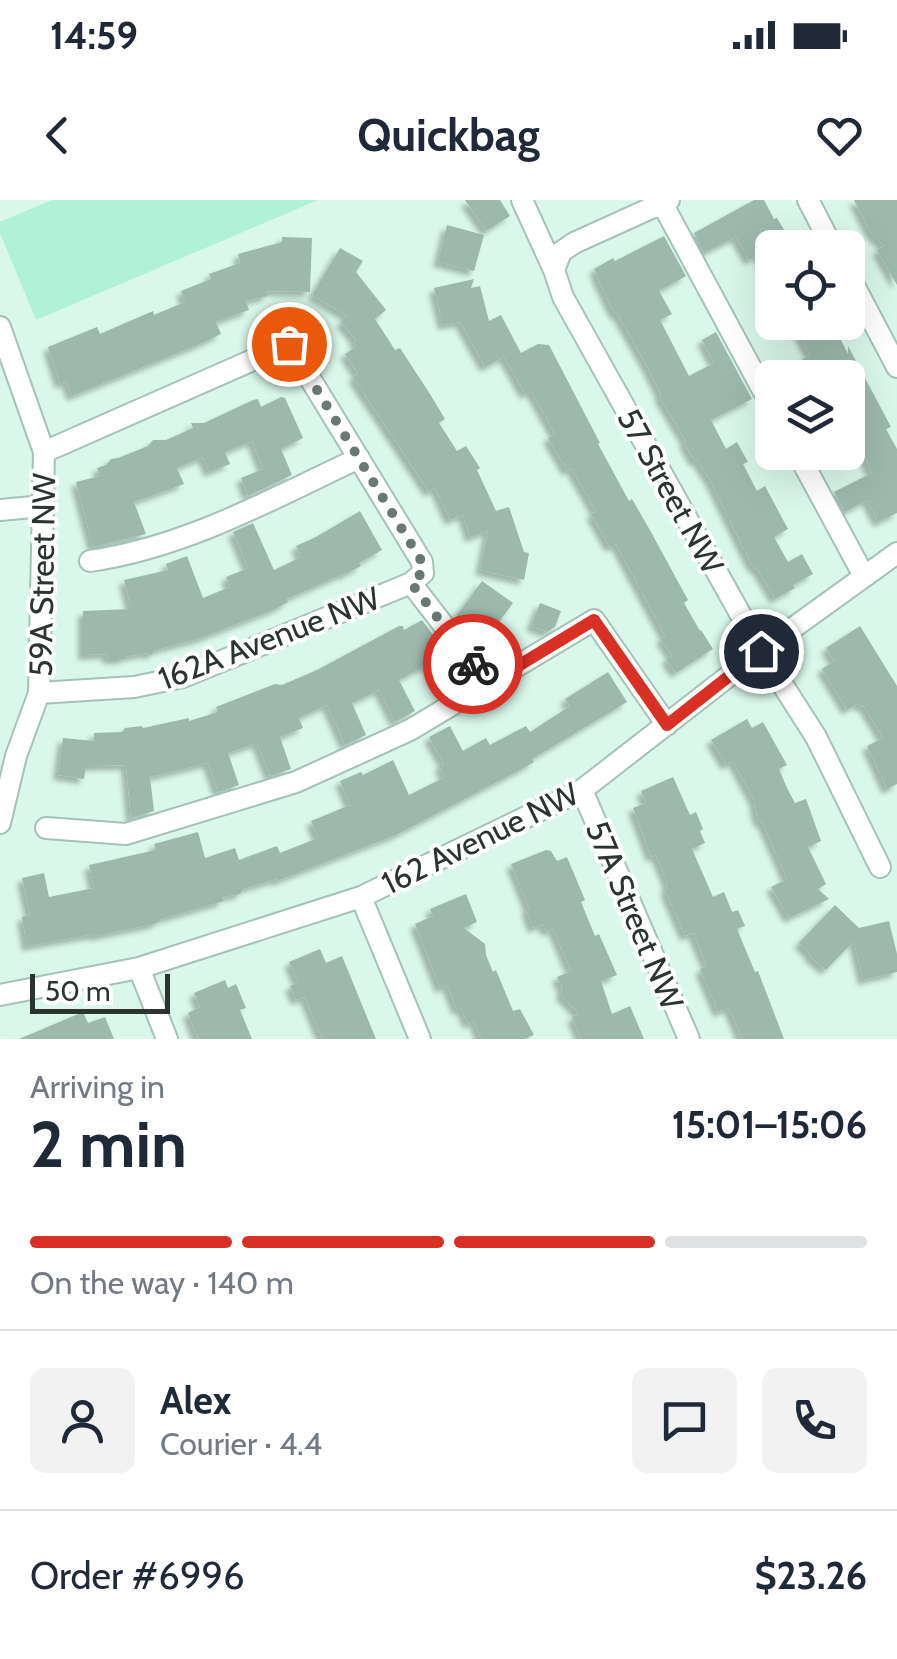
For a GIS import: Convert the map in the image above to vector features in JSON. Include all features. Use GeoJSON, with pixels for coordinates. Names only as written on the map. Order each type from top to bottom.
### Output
{"type":"FeatureCollection","features":[{"type":"Feature","properties":{"kind":"street","name":"57 Street NW"},"geometry":{"type":"LineString","coordinates":[[522,200],[562,297],[761,651],[816,737],[880,867]]}},
{"type":"Feature","properties":{"kind":"street"},"geometry":{"type":"LineString","coordinates":[[808,200],[824,230]]}},
{"type":"Feature","properties":{"kind":"street"},"geometry":{"type":"LineString","coordinates":[[554,270],[561,252],[574,243],[666,202],[755,374]]}},
{"type":"Feature","properties":{"kind":"street"},"geometry":{"type":"LineString","coordinates":[[865,306],[897,367]]}},
{"type":"Feature","properties":{"kind":"street","name":"59A Street NW"},"geometry":{"type":"LineString","coordinates":[[0,328],[44,452],[40,693],[8,757],[0,823]]}},
{"type":"Feature","properties":{"kind":"street"},"geometry":{"type":"LineString","coordinates":[[44,452],[289,344],[359,458],[193,535],[90,561]]}},
{"type":"Feature","properties":{"kind":"street","name":"162A Avenue NW"},"geometry":{"type":"LineString","coordinates":[[40,693],[134,687],[184,677],[411,583],[423,572],[422,562],[359,458]]}},
{"type":"Feature","properties":{"kind":"street"},"geometry":{"type":"LineString","coordinates":[[807,470],[864,576]]}},
{"type":"Feature","properties":{"kind":"street"},"geometry":{"type":"LineString","coordinates":[[0,510],[43,506]]}},
{"type":"Feature","properties":{"kind":"street","name":"162 Avenue NW"},"geometry":{"type":"LineString","coordinates":[[0,995],[139,968],[361,897],[582,790],[761,651],[897,553]]}},
{"type":"Feature","properties":{"kind":"street"},"geometry":{"type":"LineString","coordinates":[[411,583],[488,684]]}},
{"type":"Feature","properties":{"kind":"street"},"geometry":{"type":"LineString","coordinates":[[46,828],[126,834],[296,782],[410,730],[594,620],[667,725]]}},
{"type":"Feature","properties":{"kind":"street","name":"57A Street NW"},"geometry":{"type":"LineString","coordinates":[[582,790],[689,1039]]}},
{"type":"Feature","properties":{"kind":"street"},"geometry":{"type":"LineString","coordinates":[[361,897],[420,1039]]}},
{"type":"Feature","properties":{"kind":"street"},"geometry":{"type":"LineString","coordinates":[[139,968],[167,1039]]}},
{"type":"Feature","properties":{"kind":"green space"},"geometry":{"type":"Polygon","coordinates":[[[52,200],[318,200],[36,320],[0,233],[0,222],[52,200]]]}},
{"type":"Feature","properties":{"kind":"building"},"geometry":{"type":"Polygon","coordinates":[[[465,200],[500,200],[510,216],[486,231],[465,200]]]}},
{"type":"Feature","properties":{"kind":"building"},"geometry":{"type":"Polygon","coordinates":[[[754,200],[764,200],[784,230],[755,230],[755,257],[749,260],[736,237],[704,253],[694,233],[754,200]]]}},
{"type":"Feature","properties":{"kind":"building"},"geometry":{"type":"Polygon","coordinates":[[[854,200],[897,200],[897,285],[877,250],[884,246],[871,233],[854,200]]]}},
{"type":"Feature","properties":{"kind":"building"},"geometry":{"type":"Polygon","coordinates":[[[447,225],[484,235],[474,271],[438,262],[447,225]]]}},
{"type":"Feature","properties":{"kind":"building"},"geometry":{"type":"Polygon","coordinates":[[[664,236],[686,276],[659,291],[672,314],[660,320],[689,376],[714,363],[702,340],[716,332],[752,399],[711,420],[726,449],[737,442],[757,491],[765,486],[788,529],[774,537],[788,562],[802,554],[813,574],[775,599],[754,569],[710,480],[694,461],[594,269],[664,236]]]}},
{"type":"Feature","properties":{"kind":"building"},"geometry":{"type":"Polygon","coordinates":[[[282,237],[312,238],[310,292],[267,291],[268,296],[246,301],[249,310],[216,322],[221,334],[200,344],[72,396],[66,381],[60,384],[48,347],[97,327],[100,334],[185,302],[181,291],[211,279],[209,274],[240,263],[238,254],[282,242],[282,237]]]}},
{"type":"Feature","properties":{"kind":"building"},"geometry":{"type":"Polygon","coordinates":[[[340,248],[363,261],[356,272],[386,310],[375,319],[395,350],[400,348],[430,394],[445,419],[439,423],[457,451],[466,446],[480,468],[477,470],[496,511],[509,507],[524,552],[529,553],[524,580],[480,570],[488,531],[470,537],[463,515],[450,520],[435,488],[429,492],[353,377],[358,374],[345,354],[357,346],[341,322],[347,316],[312,295],[340,248]]]}},
{"type":"Feature","properties":{"kind":"building"},"geometry":{"type":"Polygon","coordinates":[[[474,279],[471,288],[480,286],[489,321],[501,315],[521,353],[538,344],[549,345],[629,501],[632,499],[688,600],[684,603],[713,649],[676,673],[666,659],[672,656],[661,639],[665,636],[616,544],[610,547],[571,468],[567,471],[548,438],[555,434],[531,391],[525,394],[504,357],[485,367],[460,322],[443,325],[434,288],[474,279]]]}},
{"type":"Feature","properties":{"kind":"building"},"geometry":{"type":"Polygon","coordinates":[[[802,340],[841,340],[855,360],[801,360],[810,355],[802,340]]]}},
{"type":"Feature","properties":{"kind":"building"},"geometry":{"type":"Polygon","coordinates":[[[865,378],[891,427],[886,429],[897,449],[897,513],[878,522],[867,500],[845,512],[834,492],[872,473],[865,459],[865,378]]]}},
{"type":"Feature","properties":{"kind":"building"},"geometry":{"type":"Polygon","coordinates":[[[285,398],[303,438],[281,449],[292,475],[248,496],[241,478],[263,469],[252,441],[225,452],[230,464],[209,472],[203,457],[177,468],[184,484],[134,502],[146,534],[93,547],[76,482],[100,476],[97,468],[111,459],[193,428],[191,423],[204,423],[253,400],[258,399],[261,407],[285,398]]]}},
{"type":"Feature","properties":{"kind":"building"},"geometry":{"type":"Polygon","coordinates":[[[360,511],[382,550],[344,575],[287,599],[273,610],[151,655],[108,659],[107,654],[83,655],[83,611],[131,609],[124,580],[168,570],[166,564],[187,556],[203,598],[230,587],[226,577],[248,568],[233,532],[253,523],[274,570],[301,557],[296,546],[360,511]]]}},
{"type":"Feature","properties":{"kind":"building"},"geometry":{"type":"Polygon","coordinates":[[[482,581],[513,603],[498,623],[506,628],[493,647],[455,618],[482,581]]]}},
{"type":"Feature","properties":{"kind":"building"},"geometry":{"type":"Polygon","coordinates":[[[540,603],[561,611],[555,627],[547,632],[531,626],[540,603]]]}},
{"type":"Feature","properties":{"kind":"building"},"geometry":{"type":"Polygon","coordinates":[[[422,620],[463,682],[443,694],[427,665],[399,680],[415,711],[395,722],[379,690],[352,703],[366,735],[345,745],[327,705],[299,718],[303,728],[280,737],[291,769],[270,776],[257,743],[228,753],[239,785],[218,792],[208,763],[150,777],[154,811],[131,818],[126,765],[86,766],[84,779],[58,775],[63,738],[94,741],[94,733],[189,721],[218,712],[216,707],[275,684],[282,685],[399,626],[404,630],[422,620]]]}},
{"type":"Feature","properties":{"kind":"building"},"geometry":{"type":"Polygon","coordinates":[[[860,626],[897,686],[897,784],[887,789],[867,746],[883,738],[863,705],[858,703],[847,710],[822,669],[834,661],[826,648],[860,626]]]}},
{"type":"Feature","properties":{"kind":"building"},"geometry":{"type":"Polygon","coordinates":[[[608,672],[627,702],[532,759],[534,762],[396,835],[154,924],[27,946],[22,917],[30,915],[22,878],[44,873],[49,897],[94,888],[89,865],[156,850],[154,844],[198,832],[205,858],[235,848],[239,860],[277,846],[280,853],[318,838],[311,821],[350,805],[340,781],[393,760],[409,795],[445,777],[439,766],[444,764],[429,737],[450,726],[463,751],[486,738],[490,745],[526,726],[530,732],[570,706],[565,699],[608,672]]]}},
{"type":"Feature","properties":{"kind":"building"},"geometry":{"type":"Polygon","coordinates":[[[747,719],[752,728],[763,722],[787,765],[779,769],[787,788],[795,803],[806,799],[821,841],[808,847],[826,884],[818,889],[829,899],[789,918],[771,887],[787,879],[758,820],[756,804],[733,761],[726,765],[711,740],[747,719]]]}},
{"type":"Feature","properties":{"kind":"building"},"geometry":{"type":"Polygon","coordinates":[[[673,777],[690,815],[696,812],[703,829],[700,831],[705,843],[692,849],[713,897],[724,892],[732,912],[738,910],[745,926],[737,929],[784,1039],[742,1039],[729,1008],[718,1012],[700,969],[707,966],[693,933],[685,936],[665,890],[668,884],[656,855],[651,857],[633,808],[646,803],[641,791],[673,777]]]}},
{"type":"Feature","properties":{"kind":"building"},"geometry":{"type":"Polygon","coordinates":[[[546,850],[557,861],[567,857],[595,936],[599,934],[617,975],[601,981],[612,1014],[630,1006],[644,1039],[581,1039],[572,1017],[579,1014],[561,995],[557,977],[571,971],[553,929],[546,931],[543,924],[533,928],[511,864],[546,850]]]}},
{"type":"Feature","properties":{"kind":"building"},"geometry":{"type":"Polygon","coordinates":[[[466,894],[477,922],[464,928],[485,944],[493,972],[496,970],[513,1011],[520,1009],[534,1035],[525,1039],[481,1039],[474,1021],[468,1024],[461,1008],[457,1010],[447,985],[440,988],[415,924],[433,916],[430,909],[466,894]]]}},
{"type":"Feature","properties":{"kind":"building"},"geometry":{"type":"Polygon","coordinates":[[[835,905],[859,928],[889,921],[897,972],[863,980],[854,941],[826,970],[809,956],[799,943],[835,905]]]}},
{"type":"Feature","properties":{"kind":"building"},"geometry":{"type":"Polygon","coordinates":[[[320,949],[326,963],[342,956],[376,1039],[322,1039],[305,997],[296,1000],[290,986],[298,982],[289,962],[320,949]]]}},
{"type":"Feature","properties":{"kind":"building"},"geometry":{"type":"Polygon","coordinates":[[[225,980],[228,988],[236,984],[246,1008],[240,1010],[252,1039],[199,1039],[195,1032],[188,1013],[200,1007],[194,993],[225,980]]]}},
{"type":"Feature","properties":{"kind":"building"},"geometry":{"type":"Polygon","coordinates":[[[83,1012],[88,1023],[105,1017],[114,1039],[19,1039],[83,1012]]]}},
{"type":"Feature","properties":{"kind":"way so far"},"geometry":{"type":"LineString","coordinates":[[289,344],[422,562],[423,572],[411,583],[473,664]]}},
{"type":"Feature","properties":{"kind":"route"},"geometry":{"type":"LineString","coordinates":[[473,664],[488,684],[594,620],[667,725],[761,651]]}}]}
